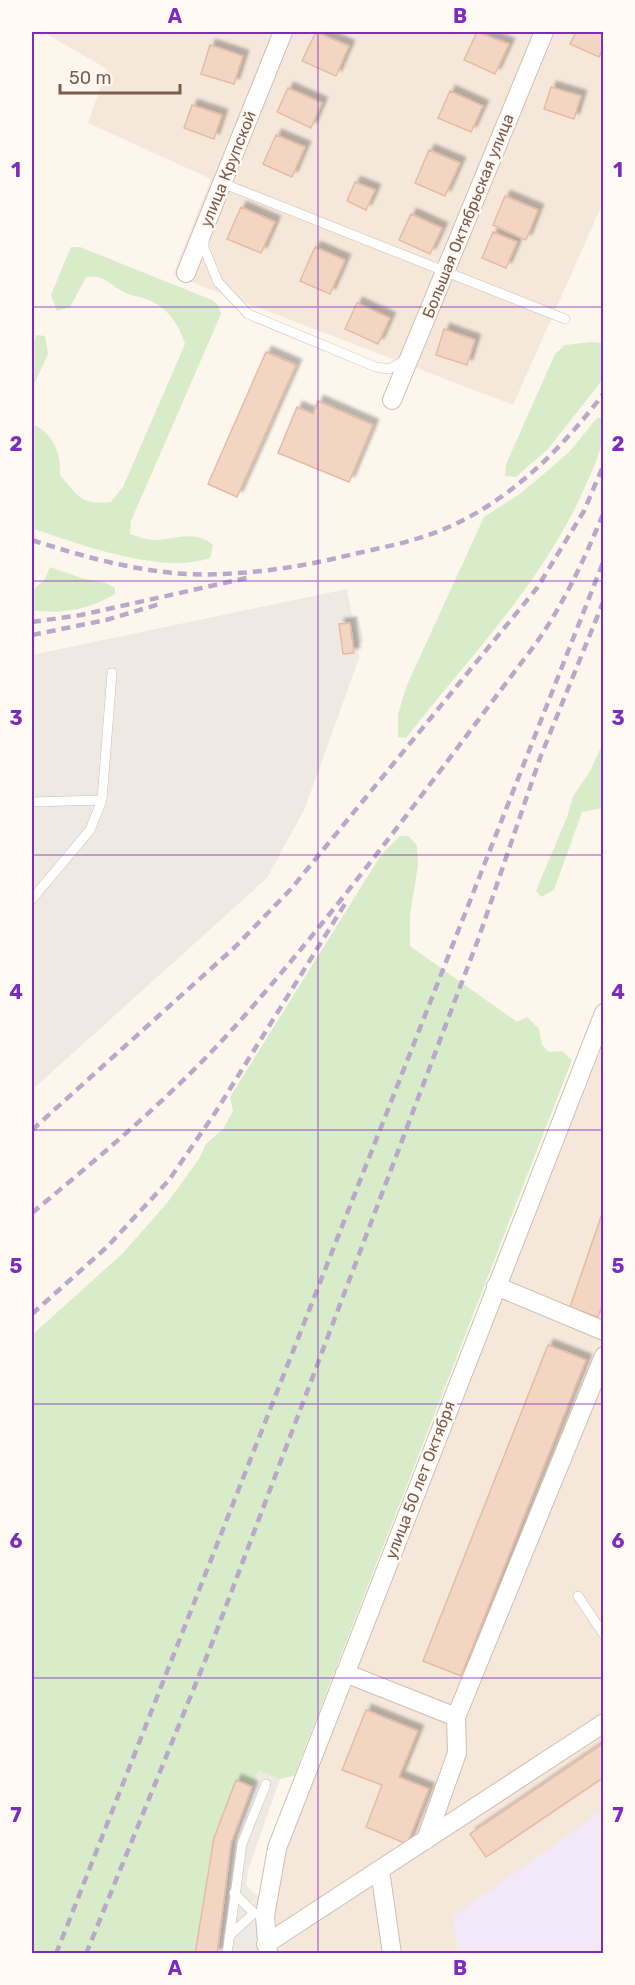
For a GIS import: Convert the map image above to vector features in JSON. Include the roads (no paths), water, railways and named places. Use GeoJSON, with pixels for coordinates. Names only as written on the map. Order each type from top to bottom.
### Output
{"type":"FeatureCollection","features":[{"type":"Feature","properties":{"kind":"street","name":"улица Крупской"},"geometry":{"type":"LineString","coordinates":[[186,273],[283,32]]}},
{"type":"Feature","properties":{"kind":"street","name":"Большая Октябрьская улица"},"geometry":{"type":"LineString","coordinates":[[392,400],[544,32]]}},
{"type":"Feature","properties":{"kind":"street","name":"улица 50 лет Октября"},"geometry":{"type":"LineString","coordinates":[[267,1949],[259,1915],[277,1848],[496,1286],[596,1056],[603,1013]]}},
{"type":"Feature","properties":{"kind":"street"},"geometry":{"type":"LineString","coordinates":[[496,1286],[603,1330]]}},
{"type":"Feature","properties":{"kind":"street"},"geometry":{"type":"LineString","coordinates":[[426,1840],[457,1753],[456,1717],[603,1356]]}},
{"type":"Feature","properties":{"kind":"street"},"geometry":{"type":"LineString","coordinates":[[345,1673],[456,1717]]}},
{"type":"Feature","properties":{"kind":"street"},"geometry":{"type":"LineString","coordinates":[[267,1949],[380,1870],[603,1724]]}},
{"type":"Feature","properties":{"kind":"street"},"geometry":{"type":"LineString","coordinates":[[380,1870],[392,1953]]}},
{"type":"Feature","properties":{"kind":"lane"},"geometry":{"type":"LineString","coordinates":[[222,183],[444,273],[565,319]]}},
{"type":"Feature","properties":{"kind":"lane"},"geometry":{"type":"LineString","coordinates":[[204,227],[204,248],[218,282],[248,314],[376,367],[389,369],[399,365],[410,356]]}},
{"type":"Feature","properties":{"kind":"lane"},"geometry":{"type":"LineString","coordinates":[[32,899],[90,830],[102,800],[112,673]]}},
{"type":"Feature","properties":{"kind":"lane"},"geometry":{"type":"LineString","coordinates":[[32,802],[102,800]]}},
{"type":"Feature","properties":{"kind":"lane"},"geometry":{"type":"LineString","coordinates":[[578,1596],[603,1635]]}},
{"type":"Feature","properties":{"kind":"lane"},"geometry":{"type":"LineString","coordinates":[[227,1953],[242,1844],[266,1784]]}},
{"type":"Feature","properties":{"kind":"lane"},"geometry":{"type":"LineString","coordinates":[[230,1936],[259,1915],[234,1893]]}},
{"type":"Feature","properties":{"kind":"railway"},"geometry":{"type":"LineString","coordinates":[[32,540],[119,564],[155,571],[192,574],[280,569],[405,542],[442,530],[490,505],[552,454],[604,393]]}},
{"type":"Feature","properties":{"kind":"railway"},"geometry":{"type":"LineString","coordinates":[[32,1130],[235,947],[291,889],[537,588],[584,511],[604,464]]}},
{"type":"Feature","properties":{"kind":"railway"},"geometry":{"type":"LineString","coordinates":[[32,1213],[165,1098],[239,1022],[316,931],[534,646],[573,581],[604,512]]}},
{"type":"Feature","properties":{"kind":"railway"},"geometry":{"type":"LineString","coordinates":[[56,1954],[604,560]]}},
{"type":"Feature","properties":{"kind":"railway"},"geometry":{"type":"LineString","coordinates":[[32,622],[81,615],[251,577]]}},
{"type":"Feature","properties":{"kind":"railway"},"geometry":{"type":"LineString","coordinates":[[86,1954],[209,1651],[479,937],[540,758],[604,600]]}},
{"type":"Feature","properties":{"kind":"railway"},"geometry":{"type":"LineString","coordinates":[[32,635],[106,620],[163,603]]}},
{"type":"Feature","properties":{"kind":"railway"},"geometry":{"type":"LineString","coordinates":[[32,1314],[107,1247],[169,1180],[215,1113],[348,899]]}}]}
